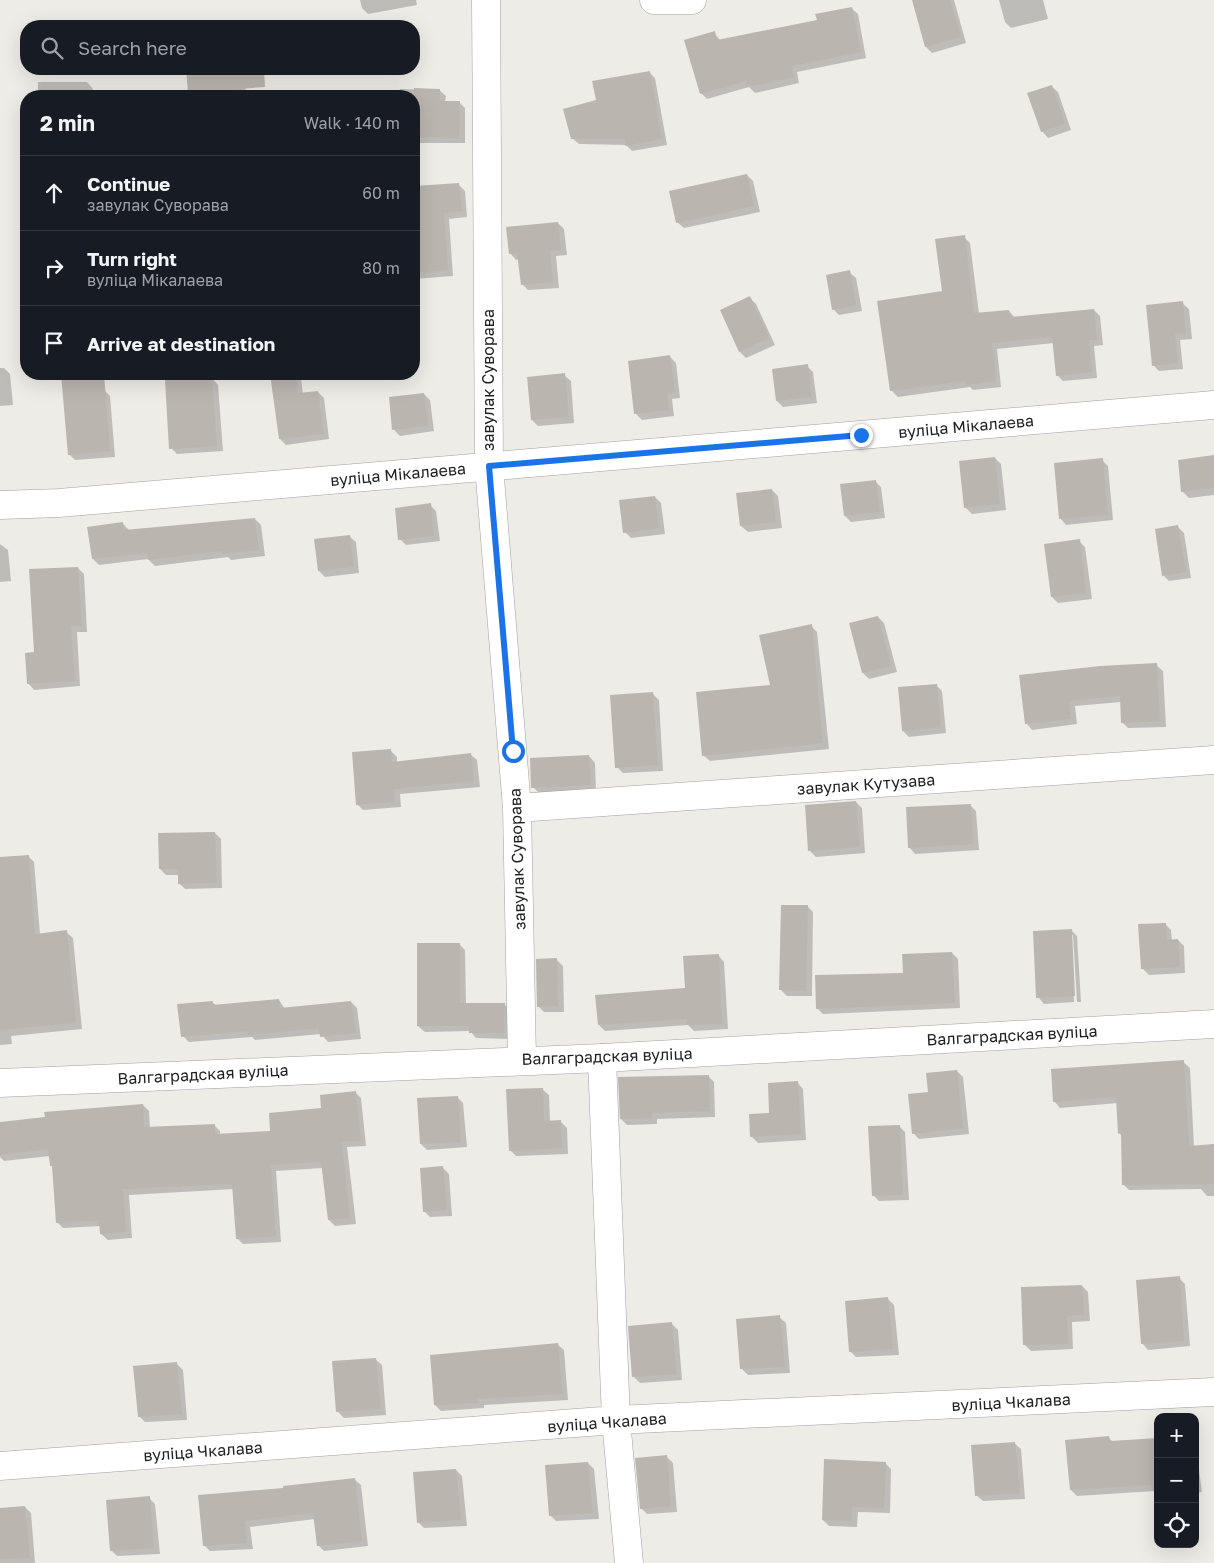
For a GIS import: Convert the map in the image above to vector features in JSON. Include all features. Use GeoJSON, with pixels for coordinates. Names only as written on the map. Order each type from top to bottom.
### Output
{"type":"FeatureCollection","features":[{"type":"Feature","properties":{"kind":"street","name":"завулак Суворава"},"geometry":{"type":"LineString","coordinates":[[486,0],[489,466],[517,808],[522,1060]]}},
{"type":"Feature","properties":{"kind":"street"},"geometry":{"type":"LineString","coordinates":[[654,0],[692,0]]}},
{"type":"Feature","properties":{"kind":"street","name":"вуліца Мікалаева"},"geometry":{"type":"LineString","coordinates":[[0,505],[69,503],[1214,405]]}},
{"type":"Feature","properties":{"kind":"street","name":"завулак Кутузава"},"geometry":{"type":"LineString","coordinates":[[517,808],[1214,760]]}},
{"type":"Feature","properties":{"kind":"street","name":"Валгаградская вуліца"},"geometry":{"type":"LineString","coordinates":[[0,1083],[602,1058],[1214,1024]]}},
{"type":"Feature","properties":{"kind":"street"},"geometry":{"type":"LineString","coordinates":[[602,1058],[616,1420],[629,1563]]}},
{"type":"Feature","properties":{"kind":"street","name":"вуліца Чкалава"},"geometry":{"type":"LineString","coordinates":[[0,1466],[616,1420],[1214,1392]]}},
{"type":"Feature","properties":{"kind":"building"},"geometry":{"type":"Polygon","coordinates":[[[912,0],[950,0],[961,37],[925,47],[912,0]]]}},
{"type":"Feature","properties":{"kind":"building"},"geometry":{"type":"Polygon","coordinates":[[[852,7],[861,52],[792,66],[794,77],[747,87],[746,81],[700,94],[684,40],[715,31],[717,40],[817,20],[815,14],[852,7]]]}},
{"type":"Feature","properties":{"kind":"building"},"geometry":{"type":"Polygon","coordinates":[[[650,71],[662,139],[625,146],[625,139],[571,139],[563,109],[596,100],[592,81],[650,71]]]}},
{"type":"Feature","properties":{"kind":"building"},"geometry":{"type":"Polygon","coordinates":[[[186,75],[264,75],[265,87],[226,90],[188,90],[186,75]]]}},
{"type":"Feature","properties":{"kind":"building"},"geometry":{"type":"Polygon","coordinates":[[[1052,85],[1065,124],[1041,132],[1027,93],[1052,85]]]}},
{"type":"Feature","properties":{"kind":"building"},"geometry":{"type":"Polygon","coordinates":[[[414,88],[440,89],[440,101],[460,101],[459,138],[420,137],[420,90],[414,90],[414,88]]]}},
{"type":"Feature","properties":{"kind":"building"},"geometry":{"type":"Polygon","coordinates":[[[747,174],[754,206],[676,223],[669,191],[747,174]]]}},
{"type":"Feature","properties":{"kind":"building"},"geometry":{"type":"Polygon","coordinates":[[[459,183],[462,211],[444,213],[448,270],[420,272],[420,186],[459,183]]]}},
{"type":"Feature","properties":{"kind":"building"},"geometry":{"type":"Polygon","coordinates":[[[558,222],[561,250],[550,251],[553,282],[521,285],[517,253],[509,254],[506,227],[558,222]]]}},
{"type":"Feature","properties":{"kind":"building"},"geometry":{"type":"Polygon","coordinates":[[[965,235],[974,313],[1009,310],[1010,317],[1094,309],[1097,340],[1089,340],[1092,372],[1056,376],[1052,337],[992,343],[996,381],[966,385],[965,381],[890,391],[877,301],[942,291],[935,239],[965,235]]]}},
{"type":"Feature","properties":{"kind":"building"},"geometry":{"type":"Polygon","coordinates":[[[850,270],[856,305],[832,310],[826,275],[850,270]]]}},
{"type":"Feature","properties":{"kind":"building"},"geometry":{"type":"Polygon","coordinates":[[[750,296],[769,338],[739,352],[720,310],[750,296]]]}},
{"type":"Feature","properties":{"kind":"building"},"geometry":{"type":"Polygon","coordinates":[[[1183,301],[1186,333],[1175,334],[1178,363],[1152,366],[1146,305],[1183,301]]]}},
{"type":"Feature","properties":{"kind":"building"},"geometry":{"type":"Polygon","coordinates":[[[670,355],[675,392],[667,393],[669,410],[634,414],[628,361],[670,355]]]}},
{"type":"Feature","properties":{"kind":"building"},"geometry":{"type":"Polygon","coordinates":[[[808,364],[812,397],[776,401],[772,369],[808,364]]]}},
{"type":"Feature","properties":{"kind":"building"},"geometry":{"type":"Polygon","coordinates":[[[565,373],[569,417],[531,420],[527,377],[565,373]]]}},
{"type":"Feature","properties":{"kind":"building"},"geometry":{"type":"Polygon","coordinates":[[[62,380],[104,380],[110,451],[68,455],[62,380]]]}},
{"type":"Feature","properties":{"kind":"building"},"geometry":{"type":"Polygon","coordinates":[[[165,380],[212,380],[217,446],[169,449],[165,380]]]}},
{"type":"Feature","properties":{"kind":"building"},"geometry":{"type":"Polygon","coordinates":[[[271,380],[297,380],[298,393],[318,391],[324,434],[279,439],[271,380]]]}},
{"type":"Feature","properties":{"kind":"building"},"geometry":{"type":"Polygon","coordinates":[[[424,393],[428,426],[392,430],[389,397],[424,393]]]}},
{"type":"Feature","properties":{"kind":"building"},"geometry":{"type":"Polygon","coordinates":[[[1214,455],[1214,488],[1181,492],[1178,460],[1214,455]]]}},
{"type":"Feature","properties":{"kind":"building"},"geometry":{"type":"Polygon","coordinates":[[[995,457],[1000,504],[964,508],[959,461],[995,457]]]}},
{"type":"Feature","properties":{"kind":"building"},"geometry":{"type":"Polygon","coordinates":[[[1103,458],[1108,515],[1059,519],[1054,463],[1103,458]]]}},
{"type":"Feature","properties":{"kind":"building"},"geometry":{"type":"Polygon","coordinates":[[[876,480],[880,512],[844,516],[840,484],[876,480]]]}},
{"type":"Feature","properties":{"kind":"building"},"geometry":{"type":"Polygon","coordinates":[[[772,489],[776,522],[740,526],[736,493],[772,489]]]}},
{"type":"Feature","properties":{"kind":"building"},"geometry":{"type":"Polygon","coordinates":[[[655,496],[659,528],[623,533],[619,500],[655,496]]]}},
{"type":"Feature","properties":{"kind":"building"},"geometry":{"type":"Polygon","coordinates":[[[431,503],[434,536],[398,540],[395,508],[431,503]]]}},
{"type":"Feature","properties":{"kind":"building"},"geometry":{"type":"Polygon","coordinates":[[[255,518],[259,550],[223,554],[223,551],[148,560],[147,553],[92,559],[87,527],[123,522],[124,530],[255,518]]]}},
{"type":"Feature","properties":{"kind":"building"},"geometry":{"type":"Polygon","coordinates":[[[1178,525],[1186,572],[1162,576],[1155,529],[1178,525]]]}},
{"type":"Feature","properties":{"kind":"building"},"geometry":{"type":"Polygon","coordinates":[[[350,535],[354,567],[318,571],[314,539],[350,535]]]}},
{"type":"Feature","properties":{"kind":"building"},"geometry":{"type":"Polygon","coordinates":[[[1080,539],[1086,593],[1051,597],[1044,544],[1080,539]]]}},
{"type":"Feature","properties":{"kind":"building"},"geometry":{"type":"Polygon","coordinates":[[[78,567],[82,626],[71,626],[75,681],[27,684],[25,653],[34,652],[29,569],[78,567]]]}},
{"type":"Feature","properties":{"kind":"building"},"geometry":{"type":"Polygon","coordinates":[[[878,616],[891,666],[862,673],[849,623],[878,616]]]}},
{"type":"Feature","properties":{"kind":"building"},"geometry":{"type":"Polygon","coordinates":[[[812,624],[823,743],[702,756],[696,692],[770,685],[759,635],[812,624]]]}},
{"type":"Feature","properties":{"kind":"building"},"geometry":{"type":"Polygon","coordinates":[[[1157,663],[1160,721],[1121,723],[1120,696],[1069,701],[1071,719],[1025,724],[1019,675],[1100,666],[1157,663]]]}},
{"type":"Feature","properties":{"kind":"building"},"geometry":{"type":"Polygon","coordinates":[[[937,684],[941,727],[902,731],[898,687],[937,684]]]}},
{"type":"Feature","properties":{"kind":"building"},"geometry":{"type":"Polygon","coordinates":[[[653,692],[658,765],[615,768],[610,695],[653,692]]]}},
{"type":"Feature","properties":{"kind":"building"},"geometry":{"type":"Polygon","coordinates":[[[391,749],[392,762],[471,753],[474,781],[394,789],[395,802],[356,805],[352,752],[391,749]]]}},
{"type":"Feature","properties":{"kind":"building"},"geometry":{"type":"Polygon","coordinates":[[[589,755],[591,785],[531,788],[530,758],[589,755]]]}},
{"type":"Feature","properties":{"kind":"building"},"geometry":{"type":"Polygon","coordinates":[[[856,801],[860,847],[808,851],[805,805],[856,801]]]}},
{"type":"Feature","properties":{"kind":"building"},"geometry":{"type":"Polygon","coordinates":[[[971,804],[973,844],[908,848],[906,807],[971,804]]]}},
{"type":"Feature","properties":{"kind":"building"},"geometry":{"type":"Polygon","coordinates":[[[215,832],[217,883],[178,884],[178,869],[159,869],[158,833],[215,832]]]}},
{"type":"Feature","properties":{"kind":"building"},"geometry":{"type":"Polygon","coordinates":[[[29,855],[35,934],[67,930],[76,1023],[0,1030],[0,857],[29,855]]]}},
{"type":"Feature","properties":{"kind":"building"},"geometry":{"type":"Polygon","coordinates":[[[781,905],[808,905],[806,991],[779,990],[781,905]]]}},
{"type":"Feature","properties":{"kind":"building"},"geometry":{"type":"Polygon","coordinates":[[[1166,923],[1167,940],[1178,939],[1180,967],[1141,969],[1138,924],[1166,923]]]}},
{"type":"Feature","properties":{"kind":"building"},"geometry":{"type":"Polygon","coordinates":[[[1072,929],[1075,996],[1036,998],[1033,931],[1072,929]]]}},
{"type":"Feature","properties":{"kind":"building"},"geometry":{"type":"Polygon","coordinates":[[[417,943],[460,943],[460,1003],[505,1003],[504,1033],[469,1033],[469,1026],[417,1026],[417,943]]]}},
{"type":"Feature","properties":{"kind":"building"},"geometry":{"type":"Polygon","coordinates":[[[952,952],[955,1003],[816,1009],[815,975],[903,973],[902,954],[952,952]]]}},
{"type":"Feature","properties":{"kind":"building"},"geometry":{"type":"Polygon","coordinates":[[[719,954],[722,1024],[687,1025],[686,1019],[598,1025],[595,995],[685,988],[683,956],[719,954]]]}},
{"type":"Feature","properties":{"kind":"building"},"geometry":{"type":"Polygon","coordinates":[[[557,958],[558,1006],[537,1007],[536,959],[557,958]]]}},
{"type":"Feature","properties":{"kind":"building"},"geometry":{"type":"Polygon","coordinates":[[[279,999],[280,1008],[351,1001],[356,1033],[320,1037],[319,1028],[248,1035],[247,1031],[181,1037],[177,1004],[213,1001],[213,1005],[279,999]]]}},
{"type":"Feature","properties":{"kind":"building"},"geometry":{"type":"Polygon","coordinates":[[[1184,1060],[1189,1146],[1214,1144],[1214,1184],[1122,1185],[1121,1133],[1118,1134],[1116,1097],[1053,1102],[1051,1069],[1184,1060]]]}},
{"type":"Feature","properties":{"kind":"building"},"geometry":{"type":"Polygon","coordinates":[[[957,1070],[963,1128],[912,1134],[908,1094],[928,1092],[926,1073],[957,1070]]]}},
{"type":"Feature","properties":{"kind":"building"},"geometry":{"type":"Polygon","coordinates":[[[709,1075],[710,1111],[652,1113],[652,1118],[620,1119],[618,1077],[709,1075]]]}},
{"type":"Feature","properties":{"kind":"building"},"geometry":{"type":"Polygon","coordinates":[[[798,1081],[801,1134],[750,1137],[749,1114],[769,1113],[768,1083],[798,1081]]]}},
{"type":"Feature","properties":{"kind":"building"},"geometry":{"type":"Polygon","coordinates":[[[543,1088],[544,1121],[561,1120],[562,1148],[509,1151],[506,1089],[543,1088]]]}},
{"type":"Feature","properties":{"kind":"building"},"geometry":{"type":"Polygon","coordinates":[[[356,1091],[361,1140],[342,1142],[350,1218],[328,1220],[321,1162],[271,1165],[276,1236],[236,1239],[232,1184],[123,1189],[126,1232],[100,1234],[99,1220],[56,1223],[52,1166],[50,1166],[48,1149],[0,1155],[0,1122],[45,1117],[44,1112],[143,1104],[144,1127],[215,1124],[215,1134],[270,1131],[269,1113],[321,1108],[320,1095],[356,1091]]]}},
{"type":"Feature","properties":{"kind":"building"},"geometry":{"type":"Polygon","coordinates":[[[458,1096],[461,1142],[420,1144],[417,1098],[458,1096]]]}},
{"type":"Feature","properties":{"kind":"building"},"geometry":{"type":"Polygon","coordinates":[[[900,1125],[903,1195],[872,1196],[868,1126],[900,1125]]]}},
{"type":"Feature","properties":{"kind":"building"},"geometry":{"type":"Polygon","coordinates":[[[443,1166],[447,1210],[423,1212],[420,1168],[443,1166]]]}},
{"type":"Feature","properties":{"kind":"building"},"geometry":{"type":"Polygon","coordinates":[[[1180,1276],[1184,1341],[1141,1344],[1136,1280],[1180,1276]]]}},
{"type":"Feature","properties":{"kind":"building"},"geometry":{"type":"Polygon","coordinates":[[[1082,1285],[1084,1315],[1067,1316],[1068,1344],[1023,1345],[1021,1287],[1082,1285]]]}},
{"type":"Feature","properties":{"kind":"building"},"geometry":{"type":"Polygon","coordinates":[[[888,1297],[893,1349],[849,1352],[845,1301],[888,1297]]]}},
{"type":"Feature","properties":{"kind":"building"},"geometry":{"type":"Polygon","coordinates":[[[780,1315],[785,1367],[740,1369],[736,1319],[780,1315]]]}},
{"type":"Feature","properties":{"kind":"building"},"geometry":{"type":"Polygon","coordinates":[[[672,1322],[677,1374],[632,1377],[628,1326],[672,1322]]]}},
{"type":"Feature","properties":{"kind":"building"},"geometry":{"type":"Polygon","coordinates":[[[558,1343],[563,1394],[478,1399],[478,1403],[434,1405],[430,1355],[558,1343]]]}},
{"type":"Feature","properties":{"kind":"building"},"geometry":{"type":"Polygon","coordinates":[[[376,1358],[381,1409],[336,1412],[332,1361],[376,1358]]]}},
{"type":"Feature","properties":{"kind":"building"},"geometry":{"type":"Polygon","coordinates":[[[177,1362],[182,1414],[138,1417],[133,1366],[177,1362]]]}},
{"type":"Feature","properties":{"kind":"building"},"geometry":{"type":"Polygon","coordinates":[[[1109,1436],[1110,1441],[1154,1438],[1154,1490],[1152,1490],[1151,1485],[1070,1490],[1065,1440],[1109,1436]]]}},
{"type":"Feature","properties":{"kind":"building"},"geometry":{"type":"Polygon","coordinates":[[[1015,1442],[1020,1493],[975,1496],[971,1445],[1015,1442]]]}},
{"type":"Feature","properties":{"kind":"building"},"geometry":{"type":"Polygon","coordinates":[[[667,1455],[671,1506],[640,1509],[635,1458],[667,1455]]]}},
{"type":"Feature","properties":{"kind":"building"},"geometry":{"type":"Polygon","coordinates":[[[824,1459],[886,1462],[884,1508],[852,1507],[851,1521],[822,1520],[824,1459]]]}},
{"type":"Feature","properties":{"kind":"building"},"geometry":{"type":"Polygon","coordinates":[[[588,1462],[593,1513],[549,1516],[545,1465],[588,1462]]]}},
{"type":"Feature","properties":{"kind":"building"},"geometry":{"type":"Polygon","coordinates":[[[456,1469],[461,1520],[417,1523],[413,1472],[456,1469]]]}},
{"type":"Feature","properties":{"kind":"building"},"geometry":{"type":"Polygon","coordinates":[[[355,1478],[362,1541],[317,1546],[313,1513],[245,1521],[247,1543],[203,1546],[198,1495],[283,1488],[283,1486],[355,1478]]]}},
{"type":"Feature","properties":{"kind":"building"},"geometry":{"type":"Polygon","coordinates":[[[150,1496],[154,1548],[110,1551],[106,1500],[150,1496]]]}},
{"type":"Feature","properties":{"kind":"building"},"geometry":{"type":"Polygon","coordinates":[[[25,1506],[30,1558],[0,1559],[0,1508],[25,1506]]]}},
{"type":"Feature","properties":{"kind":"route"},"geometry":{"type":"LineString","coordinates":[[513,751],[489,466],[861,435]]}}]}
